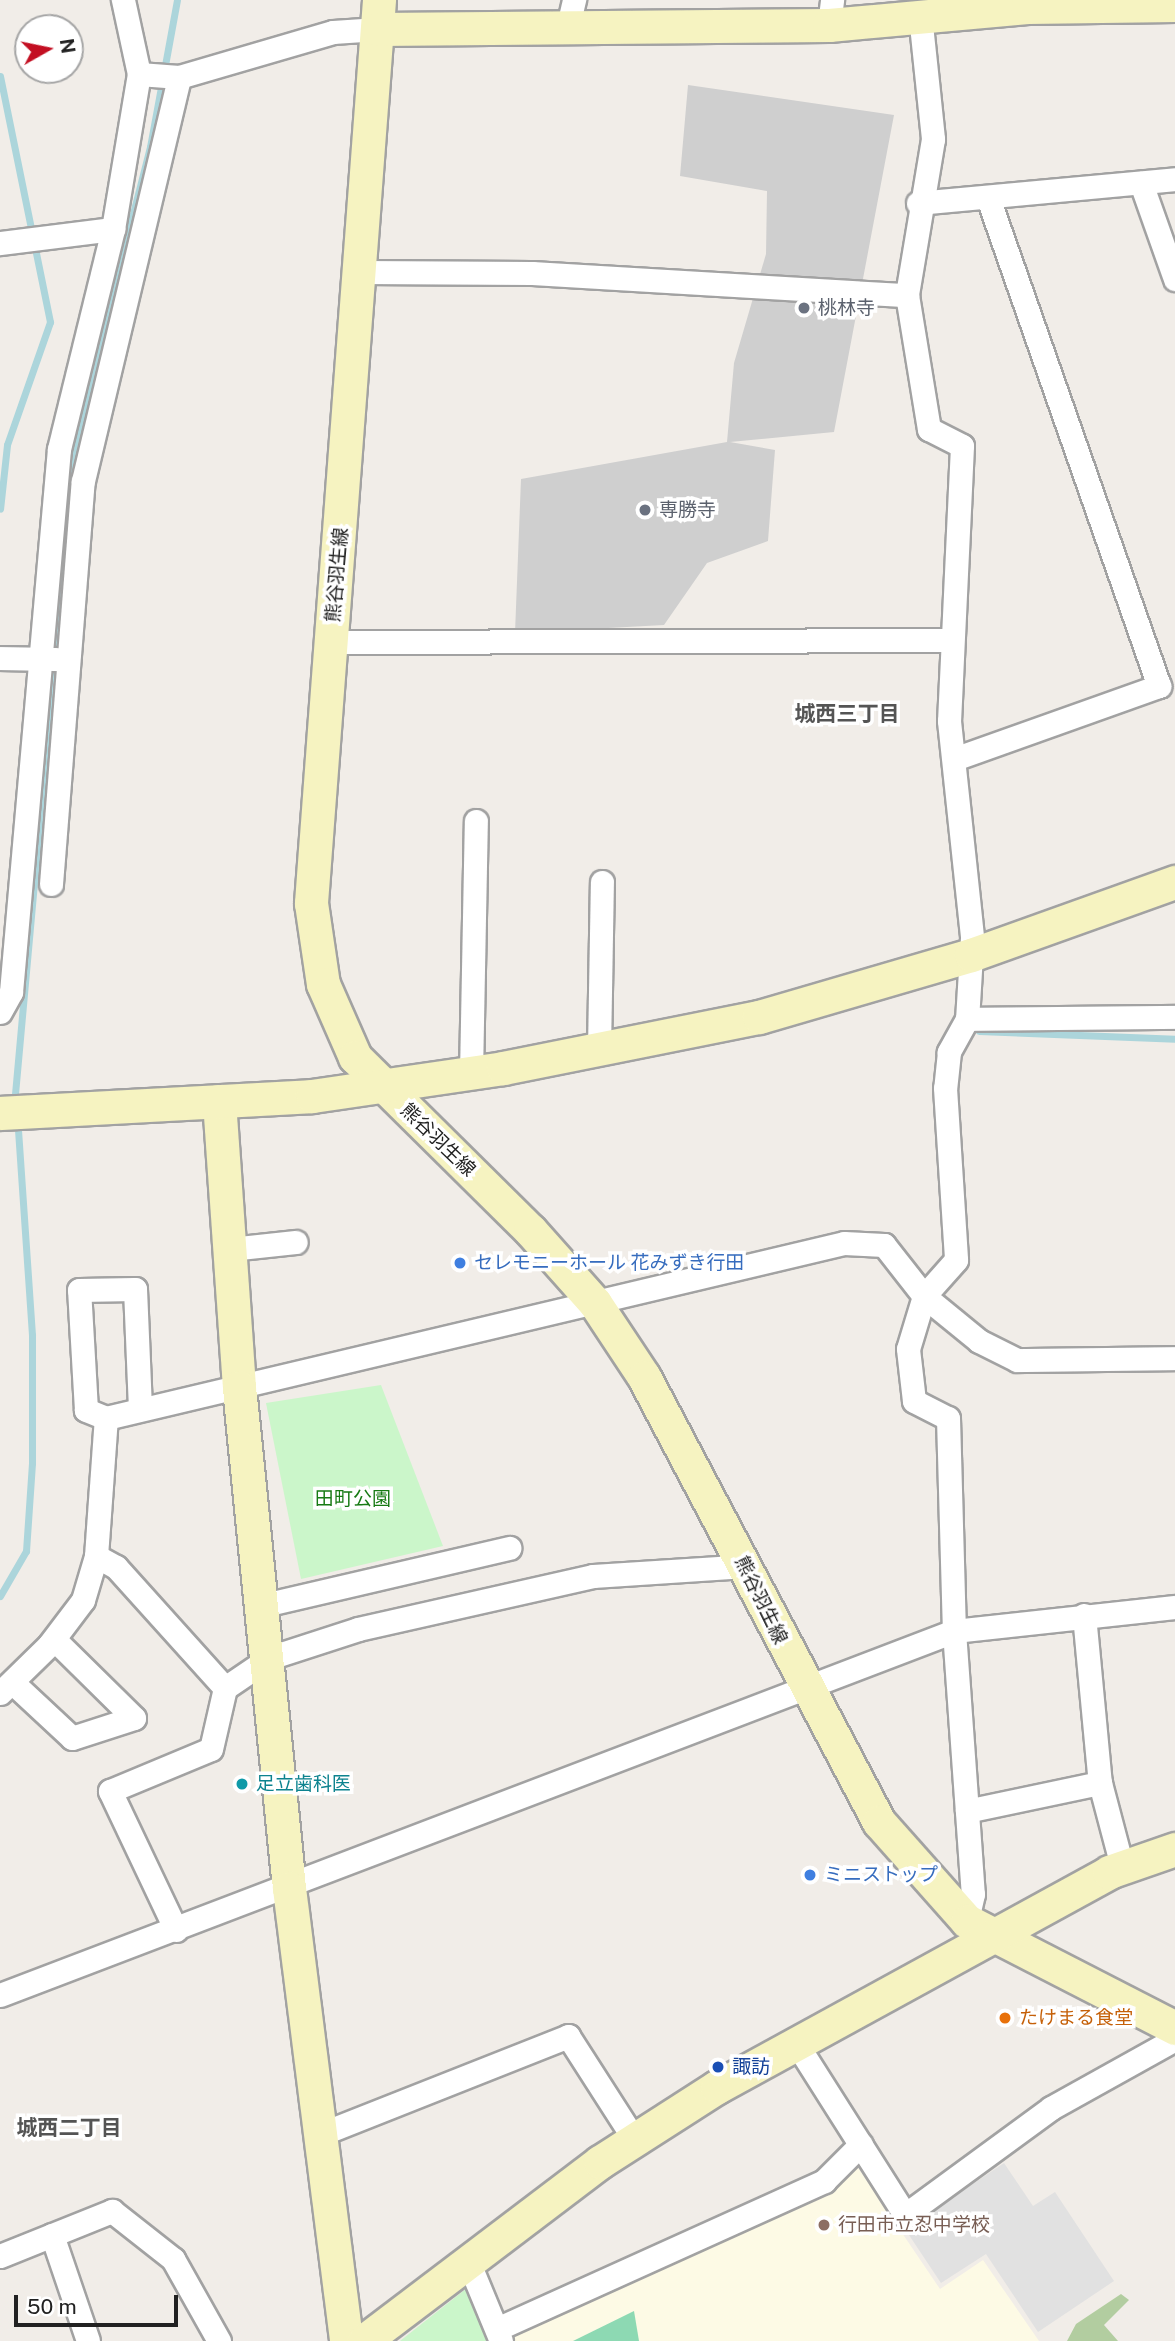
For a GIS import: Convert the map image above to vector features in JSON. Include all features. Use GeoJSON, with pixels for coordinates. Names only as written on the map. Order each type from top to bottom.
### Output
{"type":"FeatureCollection","features":[{"type":"Feature","properties":{"kind":"street"},"geometry":{"type":"LineString","coordinates":[[0,1012],[11,992],[55,659],[83,481],[161,76],[123,0]]}},
{"type":"Feature","properties":{"kind":"street"},"geometry":{"type":"LineString","coordinates":[[161,76],[333,32],[379,14],[831,12],[920,15],[1063,2],[1175,5]]}},
{"type":"Feature","properties":{"kind":"street","name":"熊谷羽生線"},"geometry":{"type":"LineString","coordinates":[[379,14],[311,903],[313,944],[344,1034],[384,1088],[530,1230],[595,1303],[644,1377],[746,1566],[805,1691],[879,1822],[980,1930],[1175,2028]]}},
{"type":"Feature","properties":{"kind":"street"},"geometry":{"type":"LineString","coordinates":[[920,15],[933,139],[918,203],[908,295],[929,429],[962,446],[943,640],[972,909],[967,1018],[949,1052],[946,1088],[956,1260],[924,1296],[908,1349],[914,1401],[948,1418],[954,1630],[973,1894],[980,1930]]}},
{"type":"Feature","properties":{"kind":"street"},"geometry":{"type":"LineString","coordinates":[[51,884],[59,449],[113,229],[161,76]]}},
{"type":"Feature","properties":{"kind":"street"},"geometry":{"type":"LineString","coordinates":[[918,203],[1175,179]]}},
{"type":"Feature","properties":{"kind":"street"},"geometry":{"type":"LineString","coordinates":[[1141,183],[1175,279]]}},
{"type":"Feature","properties":{"kind":"street"},"geometry":{"type":"LineString","coordinates":[[954,759],[1167,682],[988,198]]}},
{"type":"Feature","properties":{"kind":"street"},"geometry":{"type":"LineString","coordinates":[[0,243],[113,229]]}},
{"type":"Feature","properties":{"kind":"street"},"geometry":{"type":"LineString","coordinates":[[361,272],[532,273],[908,295]]}},
{"type":"Feature","properties":{"kind":"street"},"geometry":{"type":"LineString","coordinates":[[332,642],[943,640]]}},
{"type":"Feature","properties":{"kind":"street"},"geometry":{"type":"LineString","coordinates":[[0,658],[55,659]]}},
{"type":"Feature","properties":{"kind":"street"},"geometry":{"type":"LineString","coordinates":[[471,1074],[476,821]]}},
{"type":"Feature","properties":{"kind":"street"},"geometry":{"type":"LineString","coordinates":[[599,1049],[602,882]]}},
{"type":"Feature","properties":{"kind":"street"},"geometry":{"type":"LineString","coordinates":[[0,1113],[219,1101],[384,1088],[599,1049],[759,1017],[971,955],[1175,882]]}},
{"type":"Feature","properties":{"kind":"street"},"geometry":{"type":"LineString","coordinates":[[967,1018],[1175,1017]]}},
{"type":"Feature","properties":{"kind":"street"},"geometry":{"type":"LineString","coordinates":[[219,1101],[239,1387],[264,1605],[289,1888],[346,2341]]}},
{"type":"Feature","properties":{"kind":"street"},"geometry":{"type":"LineString","coordinates":[[230,1249],[296,1242]]}},
{"type":"Feature","properties":{"kind":"street"},"geometry":{"type":"LineString","coordinates":[[140,1409],[135,1289],[79,1290],[86,1410],[106,1418],[844,1243],[884,1245],[924,1296],[979,1341],[1017,1360],[1175,1358]]}},
{"type":"Feature","properties":{"kind":"street"},"geometry":{"type":"LineString","coordinates":[[54,1639],[134,1717],[72,1738],[6,1688],[54,1639],[83,1600],[96,1556],[106,1418]]}},
{"type":"Feature","properties":{"kind":"street"},"geometry":{"type":"LineString","coordinates":[[264,1605],[509,1548]]}},
{"type":"Feature","properties":{"kind":"street"},"geometry":{"type":"LineString","coordinates":[[96,1556],[116,1567],[225,1688]]}},
{"type":"Feature","properties":{"kind":"street"},"geometry":{"type":"LineString","coordinates":[[176,1930],[110,1791],[211,1749],[225,1688],[269,1658],[358,1629],[593,1576],[746,1566]]}},
{"type":"Feature","properties":{"kind":"street"},"geometry":{"type":"LineString","coordinates":[[0,1995],[805,1691],[954,1630],[1175,1607]]}},
{"type":"Feature","properties":{"kind":"street"},"geometry":{"type":"LineString","coordinates":[[1084,1615],[1100,1783],[1122,1866]]}},
{"type":"Feature","properties":{"kind":"street"},"geometry":{"type":"LineString","coordinates":[[967,1811],[1100,1783]]}},
{"type":"Feature","properties":{"kind":"street"},"geometry":{"type":"LineString","coordinates":[[364,2341],[634,2139],[980,1930],[1122,1866],[1175,1849]]}},
{"type":"Feature","properties":{"kind":"street"},"geometry":{"type":"LineString","coordinates":[[321,2134],[568,2036],[634,2139]]}},
{"type":"Feature","properties":{"kind":"street"},"geometry":{"type":"LineString","coordinates":[[796,2043],[905,2215],[1051,2108],[1175,2039]]}},
{"type":"Feature","properties":{"kind":"street"},"geometry":{"type":"LineString","coordinates":[[468,2261],[500,2335],[824,2181],[861,2144]]}},
{"type":"Feature","properties":{"kind":"street"},"geometry":{"type":"LineString","coordinates":[[0,2256],[112,2211],[178,2266],[219,2341]]}},
{"type":"Feature","properties":{"kind":"street"},"geometry":{"type":"LineString","coordinates":[[52,2235],[88,2341]]}},
{"type":"Feature","properties":{"kind":"shaded area"},"geometry":{"type":"Polygon","coordinates":[[[688,85],[894,115],[834,432],[730,442],[775,450],[768,541],[707,563],[664,625],[515,633],[521,479],[727,442],[734,363],[766,254],[767,191],[680,176],[688,85]]]}},
{"type":"Feature","properties":{"kind":"shaded area"},"geometry":{"type":"Polygon","coordinates":[[[1004,2163],[1033,2206],[1055,2192],[1114,2281],[1038,2332],[986,2254],[941,2283],[905,2229],[1004,2163]]]}},
{"type":"Feature","properties":{"kind":"shaded area","name":"行田市立忍中学校"},"geometry":{"type":"Polygon","coordinates":[[[858,2168],[940,2289],[983,2260],[1039,2341],[507,2341],[506,2336],[858,2168]]]}},
{"type":"Feature","properties":{"kind":"green space","name":"田町公園"},"geometry":{"type":"Polygon","coordinates":[[[381,1385],[443,1546],[301,1579],[266,1403],[381,1385]]]}},
{"type":"Feature","properties":{"kind":"green space"},"geometry":{"type":"Polygon","coordinates":[[[467,2288],[490,2341],[400,2341],[467,2288]]]}},
{"type":"Feature","properties":{"kind":"green space"},"geometry":{"type":"Polygon","coordinates":[[[1121,2294],[1129,2300],[1104,2325],[1118,2341],[1067,2341],[1076,2324],[1121,2294]]]}},
{"type":"Feature","properties":{"kind":"green space"},"geometry":{"type":"Polygon","coordinates":[[[634,2311],[639,2341],[573,2341],[634,2311]]]}},
{"type":"Feature","properties":{"kind":"waterway"},"geometry":{"type":"LineString","coordinates":[[15,1094],[73,449],[150,147],[177,0]]}},
{"type":"Feature","properties":{"kind":"waterway"},"geometry":{"type":"LineString","coordinates":[[0,76],[50,322],[7,445],[0,509]]}},
{"type":"Feature","properties":{"kind":"waterway"},"geometry":{"type":"LineString","coordinates":[[979,1031],[1175,1039]]}},
{"type":"Feature","properties":{"kind":"waterway"},"geometry":{"type":"LineString","coordinates":[[0,1596],[26,1551],[32,1463],[32,1335],[18,1131]]}},
{"type":"Feature","properties":{"kind":"place","name":"桃林寺"},"geometry":{"type":"Point","coordinates":[804,308]}},
{"type":"Feature","properties":{"kind":"place","name":"専勝寺"},"geometry":{"type":"Point","coordinates":[645,510]}},
{"type":"Feature","properties":{"kind":"place","name":"セレモニーホール 花みずき行田"},"geometry":{"type":"Point","coordinates":[460,1263]}},
{"type":"Feature","properties":{"kind":"place","name":"足立歯科医"},"geometry":{"type":"Point","coordinates":[242,1784]}},
{"type":"Feature","properties":{"kind":"place","name":"ミニストップ"},"geometry":{"type":"Point","coordinates":[810,1875]}},
{"type":"Feature","properties":{"kind":"place","name":"たけまる食堂"},"geometry":{"type":"Point","coordinates":[1005,2018]}},
{"type":"Feature","properties":{"kind":"place","name":"諏訪"},"geometry":{"type":"Point","coordinates":[718,2067]}},
{"type":"Feature","properties":{"kind":"place","name":"行田市立忍中学校"},"geometry":{"type":"Point","coordinates":[824,2225]}},
{"type":"Feature","properties":{"kind":"district","name":"城西三丁目"},"geometry":{"type":"Point","coordinates":[847,714]}},
{"type":"Feature","properties":{"kind":"district","name":"城西二丁目"},"geometry":{"type":"Point","coordinates":[69,2128]}}]}
